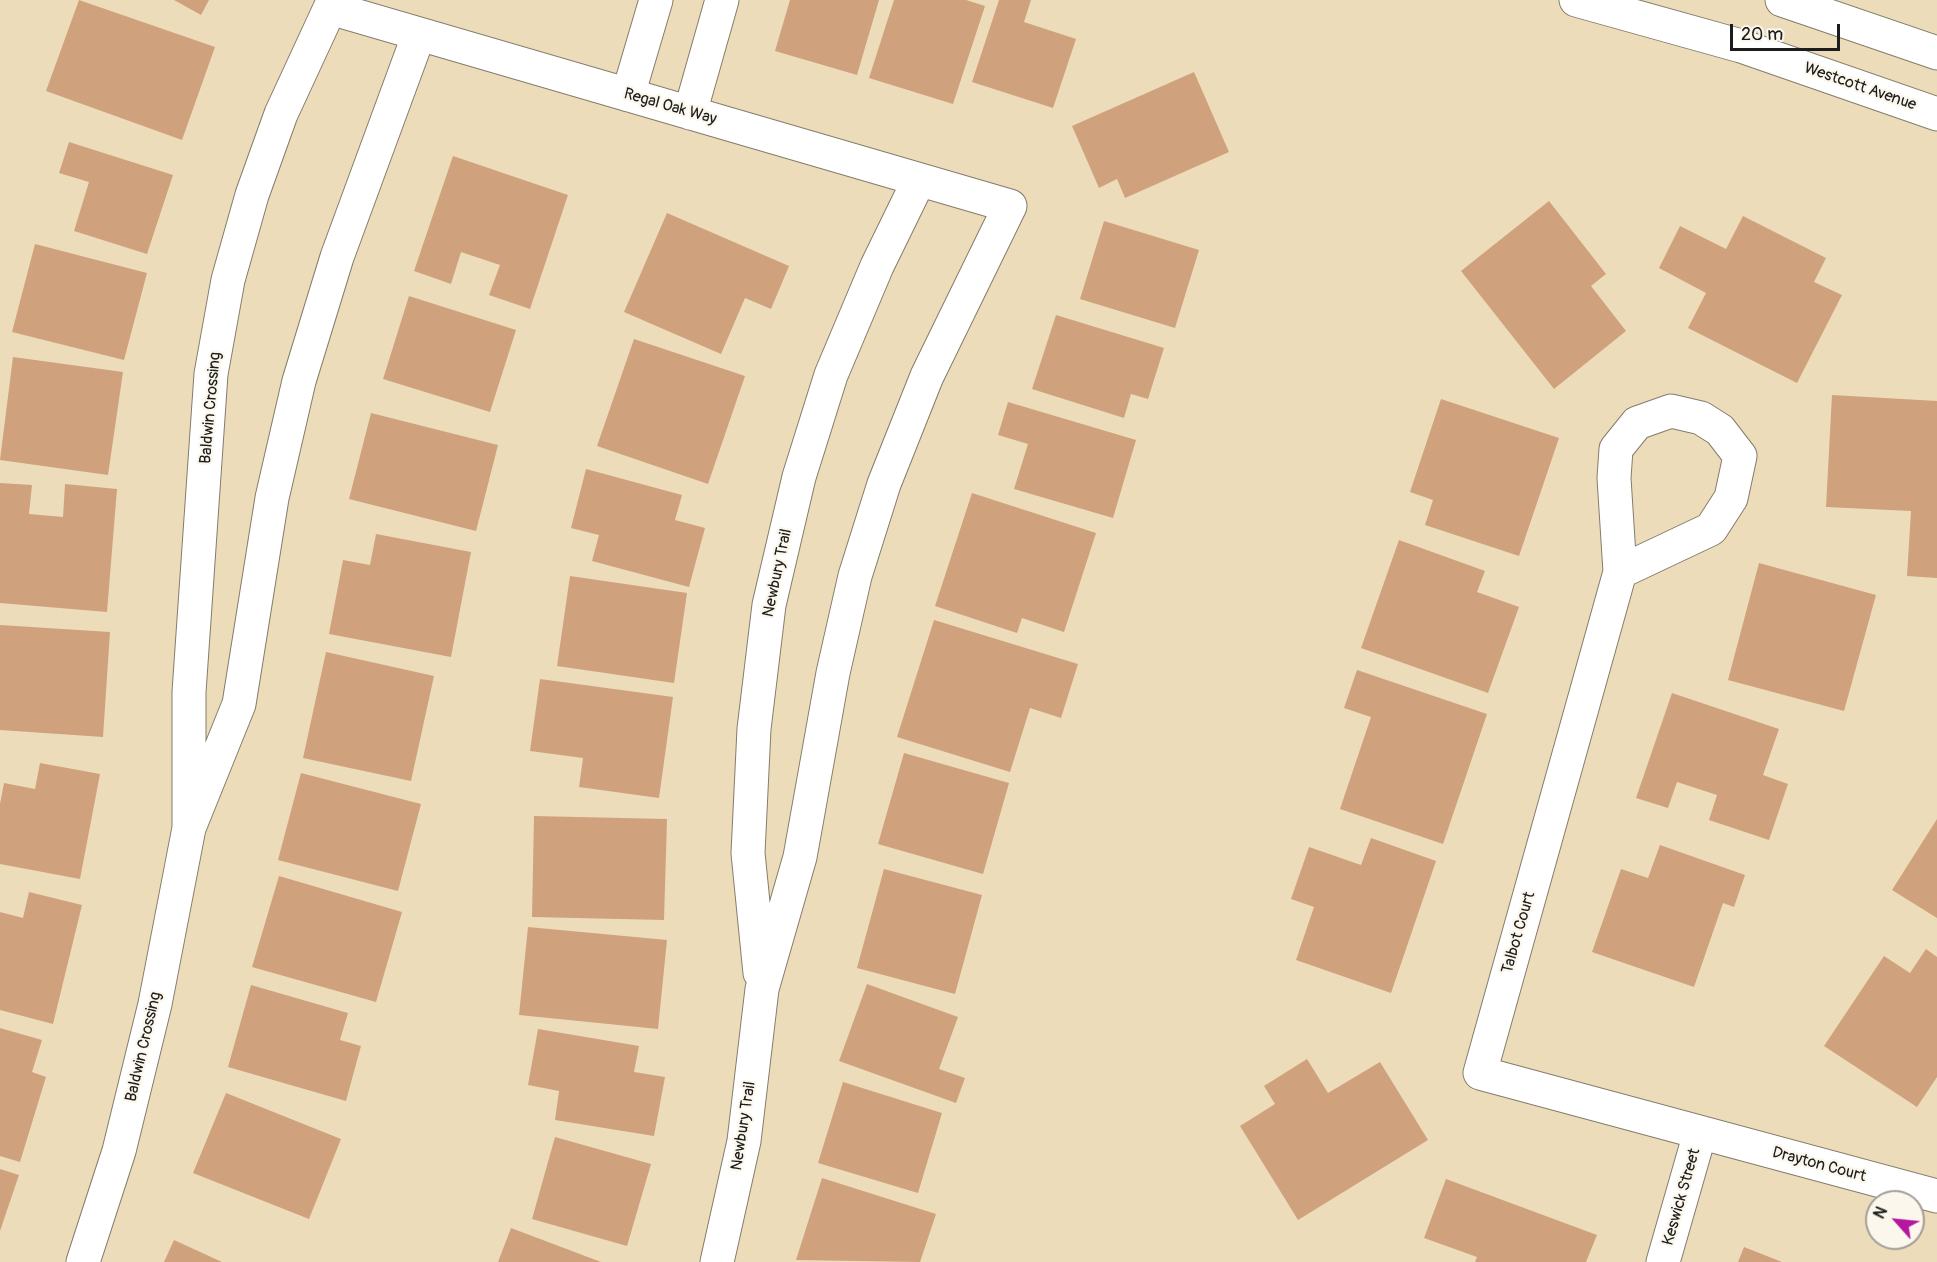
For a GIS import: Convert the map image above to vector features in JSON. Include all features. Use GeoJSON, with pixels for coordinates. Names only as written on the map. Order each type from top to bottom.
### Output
{"type":"FeatureCollection","features":[{"type":"Feature","properties":{"kind":"street"},"geometry":{"type":"LineString","coordinates":[[628,95],[656,0]]}},
{"type":"Feature","properties":{"kind":"street"},"geometry":{"type":"LineString","coordinates":[[690,113],[722,0]]}},
{"type":"Feature","properties":{"kind":"street","name":"Westcott Avenue"},"geometry":{"type":"LineString","coordinates":[[1576,0],[1741,46],[1937,114]]}},
{"type":"Feature","properties":{"kind":"street"},"geometry":{"type":"LineString","coordinates":[[1782,0],[1937,53]]}},
{"type":"Feature","properties":{"kind":"street","name":"Regal Oak Way"},"geometry":{"type":"LineString","coordinates":[[330,8],[1010,206]]}},
{"type":"Feature","properties":{"kind":"street","name":"Baldwin Crossing"},"geometry":{"type":"LineString","coordinates":[[189,828],[189,692],[211,374],[228,280],[252,195],[281,114],[330,8]]}},
{"type":"Feature","properties":{"kind":"street","name":"Baldwin Crossing"},"geometry":{"type":"LineString","coordinates":[[83,1262],[119,1151],[154,1004],[189,828],[239,704],[272,498],[299,381],[337,257],[419,34]]}},
{"type":"Feature","properties":{"kind":"street","name":"Newbury Trail"},"geometry":{"type":"LineString","coordinates":[[762,989],[748,854],[754,729],[769,604],[799,477],[831,375],[877,266],[919,180]]}},
{"type":"Feature","properties":{"kind":"street","name":"Newbury Trail"},"geometry":{"type":"LineString","coordinates":[[717,1262],[744,1141],[762,989],[800,856],[833,673],[855,576],[884,484],[927,376],[1010,206]]}},
{"type":"Feature","properties":{"kind":"street","name":"Talbot Court"},"geometry":{"type":"LineString","coordinates":[[1620,572],[1711,530],[1731,498],[1740,456],[1720,430],[1701,418],[1671,411],[1637,423],[1616,449],[1614,478],[1620,572],[1480,1073],[1700,1133]]}},
{"type":"Feature","properties":{"kind":"street","name":"Drayton Court"},"geometry":{"type":"LineString","coordinates":[[1700,1133],[1937,1197]]}},
{"type":"Feature","properties":{"kind":"street","name":"Keswick Street"},"geometry":{"type":"LineString","coordinates":[[1664,1262],[1700,1133]]}},
{"type":"Feature","properties":{"kind":"building"},"geometry":{"type":"Polygon","coordinates":[[[79,0],[215,47],[182,140],[46,91],[79,0]]]}},
{"type":"Feature","properties":{"kind":"building"},"geometry":{"type":"Polygon","coordinates":[[[174,0],[209,0],[201,15],[174,0]]]}},
{"type":"Feature","properties":{"kind":"building"},"geometry":{"type":"Polygon","coordinates":[[[790,0],[879,0],[857,75],[775,51],[790,0]]]}},
{"type":"Feature","properties":{"kind":"building"},"geometry":{"type":"Polygon","coordinates":[[[894,0],[966,0],[985,6],[953,104],[869,78],[894,0]]]}},
{"type":"Feature","properties":{"kind":"building"},"geometry":{"type":"Polygon","coordinates":[[[999,0],[1031,0],[1024,22],[1076,39],[1053,108],[972,82],[999,0]]]}},
{"type":"Feature","properties":{"kind":"building"},"geometry":{"type":"Polygon","coordinates":[[[1194,72],[1229,152],[1125,198],[1117,179],[1099,188],[1072,126],[1194,72]]]}},
{"type":"Feature","properties":{"kind":"building"},"geometry":{"type":"Polygon","coordinates":[[[69,142],[173,175],[147,254],[74,231],[89,182],[59,173],[69,142]]]}},
{"type":"Feature","properties":{"kind":"building"},"geometry":{"type":"Polygon","coordinates":[[[453,156],[568,195],[530,309],[489,295],[500,265],[461,252],[451,284],[414,271],[453,156]]]}},
{"type":"Feature","properties":{"kind":"building"},"geometry":{"type":"Polygon","coordinates":[[[1549,201],[1606,274],[1591,286],[1626,331],[1554,389],[1461,271],[1549,201]]]}},
{"type":"Feature","properties":{"kind":"building"},"geometry":{"type":"Polygon","coordinates":[[[667,213],[789,266],[771,309],[745,298],[721,354],[624,312],[667,213]]]}},
{"type":"Feature","properties":{"kind":"building"},"geometry":{"type":"Polygon","coordinates":[[[1743,216],[1826,258],[1814,282],[1842,295],[1797,383],[1688,328],[1706,293],[1659,268],[1680,226],[1726,249],[1743,216]]]}},
{"type":"Feature","properties":{"kind":"building"},"geometry":{"type":"Polygon","coordinates":[[[1104,221],[1199,250],[1175,328],[1080,299],[1104,221]]]}},
{"type":"Feature","properties":{"kind":"building"},"geometry":{"type":"Polygon","coordinates":[[[35,244],[147,273],[124,360],[12,332],[35,244]]]}},
{"type":"Feature","properties":{"kind":"building"},"geometry":{"type":"Polygon","coordinates":[[[409,296],[516,330],[490,412],[383,379],[409,296]]]}},
{"type":"Feature","properties":{"kind":"building"},"geometry":{"type":"Polygon","coordinates":[[[1056,315],[1164,348],[1148,399],[1131,394],[1124,418],[1032,389],[1056,315]]]}},
{"type":"Feature","properties":{"kind":"building"},"geometry":{"type":"Polygon","coordinates":[[[634,339],[745,376],[708,484],[597,446],[634,339]]]}},
{"type":"Feature","properties":{"kind":"building"},"geometry":{"type":"Polygon","coordinates":[[[13,357],[123,372],[108,475],[0,460],[13,357]]]}},
{"type":"Feature","properties":{"kind":"building"},"geometry":{"type":"Polygon","coordinates":[[[1832,395],[1937,401],[1937,578],[1907,576],[1911,511],[1826,507],[1832,395]]]}},
{"type":"Feature","properties":{"kind":"building"},"geometry":{"type":"Polygon","coordinates":[[[1441,399],[1559,438],[1519,556],[1425,525],[1433,500],[1410,492],[1441,399]]]}},
{"type":"Feature","properties":{"kind":"building"},"geometry":{"type":"Polygon","coordinates":[[[1008,402],[1136,440],[1113,518],[1014,489],[1028,444],[998,435],[1008,402]]]}},
{"type":"Feature","properties":{"kind":"building"},"geometry":{"type":"Polygon","coordinates":[[[371,413],[498,445],[476,531],[349,499],[371,413]]]}},
{"type":"Feature","properties":{"kind":"building"},"geometry":{"type":"Polygon","coordinates":[[[586,469],[682,495],[675,520],[705,528],[689,587],[592,561],[599,535],[571,528],[586,469]]]}},
{"type":"Feature","properties":{"kind":"building"},"geometry":{"type":"Polygon","coordinates":[[[0,483],[32,485],[29,514],[63,517],[65,484],[117,489],[107,612],[0,603],[0,483]]]}},
{"type":"Feature","properties":{"kind":"building"},"geometry":{"type":"Polygon","coordinates":[[[972,493],[1096,533],[1064,632],[1022,618],[1017,633],[935,606],[972,493]]]}},
{"type":"Feature","properties":{"kind":"building"},"geometry":{"type":"Polygon","coordinates":[[[376,534],[471,552],[451,657],[329,634],[343,560],[370,565],[376,534]]]}},
{"type":"Feature","properties":{"kind":"building"},"geometry":{"type":"Polygon","coordinates":[[[1399,540],[1485,571],[1477,592],[1519,607],[1488,693],[1361,648],[1399,540]]]}},
{"type":"Feature","properties":{"kind":"building"},"geometry":{"type":"Polygon","coordinates":[[[1759,563],[1876,595],[1844,711],[1728,680],[1759,563]]]}},
{"type":"Feature","properties":{"kind":"building"},"geometry":{"type":"Polygon","coordinates":[[[570,576],[687,593],[674,683],[557,666],[570,576]]]}},
{"type":"Feature","properties":{"kind":"building"},"geometry":{"type":"Polygon","coordinates":[[[934,620],[1078,664],[1061,718],[1030,708],[1010,772],[897,737],[934,620]]]}},
{"type":"Feature","properties":{"kind":"building"},"geometry":{"type":"Polygon","coordinates":[[[0,625],[110,632],[103,737],[0,730],[0,625]]]}},
{"type":"Feature","properties":{"kind":"building"},"geometry":{"type":"Polygon","coordinates":[[[326,652],[434,676],[411,781],[303,758],[326,652]]]}},
{"type":"Feature","properties":{"kind":"building"},"geometry":{"type":"Polygon","coordinates":[[[1357,670],[1487,714],[1443,844],[1340,809],[1371,717],[1344,708],[1357,670]]]}},
{"type":"Feature","properties":{"kind":"building"},"geometry":{"type":"Polygon","coordinates":[[[540,679],[673,697],[659,798],[579,787],[583,758],[530,751],[540,679]]]}},
{"type":"Feature","properties":{"kind":"building"},"geometry":{"type":"Polygon","coordinates":[[[1672,693],[1779,729],[1763,775],[1788,784],[1769,840],[1709,820],[1717,795],[1677,782],[1668,808],[1636,798],[1672,693]]]}},
{"type":"Feature","properties":{"kind":"building"},"geometry":{"type":"Polygon","coordinates":[[[904,753],[1009,783],[983,874],[878,844],[904,753]]]}},
{"type":"Feature","properties":{"kind":"building"},"geometry":{"type":"Polygon","coordinates":[[[40,763],[100,774],[80,879],[0,864],[0,804],[4,783],[35,789],[40,763]]]}},
{"type":"Feature","properties":{"kind":"building"},"geometry":{"type":"Polygon","coordinates":[[[301,773],[421,804],[398,891],[278,860],[301,773]]]}},
{"type":"Feature","properties":{"kind":"building"},"geometry":{"type":"Polygon","coordinates":[[[534,816],[667,819],[664,920],[532,917],[534,816]]]}},
{"type":"Feature","properties":{"kind":"building"},"geometry":{"type":"Polygon","coordinates":[[[1937,819],[1937,918],[1892,890],[1937,819]]]}},
{"type":"Feature","properties":{"kind":"building"},"geometry":{"type":"Polygon","coordinates":[[[1371,838],[1436,861],[1391,993],[1296,960],[1314,907],[1291,899],[1309,847],[1361,865],[1371,838]]]}},
{"type":"Feature","properties":{"kind":"building"},"geometry":{"type":"Polygon","coordinates":[[[1660,845],[1745,875],[1734,907],[1723,903],[1694,987],[1592,952],[1621,869],[1648,878],[1660,845]]]}},
{"type":"Feature","properties":{"kind":"building"},"geometry":{"type":"Polygon","coordinates":[[[884,869],[982,895],[955,994],[857,968],[884,869]]]}},
{"type":"Feature","properties":{"kind":"building"},"geometry":{"type":"Polygon","coordinates":[[[279,876],[402,912],[376,1002],[252,967],[279,876]]]}},
{"type":"Feature","properties":{"kind":"building"},"geometry":{"type":"Polygon","coordinates":[[[29,892],[82,905],[53,1024],[0,1010],[0,912],[23,918],[29,892]]]}},
{"type":"Feature","properties":{"kind":"building"},"geometry":{"type":"Polygon","coordinates":[[[528,927],[667,940],[658,1029],[519,1015],[528,927]]]}},
{"type":"Feature","properties":{"kind":"building"},"geometry":{"type":"Polygon","coordinates":[[[1926,949],[1937,957],[1937,1077],[1917,1107],[1824,1046],[1884,956],[1910,973],[1926,949]]]}},
{"type":"Feature","properties":{"kind":"building"},"geometry":{"type":"Polygon","coordinates":[[[867,984],[958,1017],[939,1069],[965,1078],[956,1103],[839,1061],[867,984]]]}},
{"type":"Feature","properties":{"kind":"building"},"geometry":{"type":"Polygon","coordinates":[[[251,985],[348,1013],[340,1040],[361,1046],[346,1101],[228,1067],[251,985]]]}},
{"type":"Feature","properties":{"kind":"building"},"geometry":{"type":"Polygon","coordinates":[[[0,1028],[42,1040],[32,1072],[46,1077],[20,1162],[0,1156],[0,1028]]]}},
{"type":"Feature","properties":{"kind":"building"},"geometry":{"type":"Polygon","coordinates":[[[538,1029],[639,1046],[634,1072],[665,1077],[654,1136],[555,1120],[559,1091],[528,1085],[538,1029]]]}},
{"type":"Feature","properties":{"kind":"building"},"geometry":{"type":"Polygon","coordinates":[[[1307,1059],[1328,1093],[1380,1062],[1428,1140],[1298,1220],[1240,1126],[1275,1104],[1264,1086],[1307,1059]]]}},
{"type":"Feature","properties":{"kind":"building"},"geometry":{"type":"Polygon","coordinates":[[[843,1082],[942,1113],[918,1193],[818,1163],[843,1082]]]}},
{"type":"Feature","properties":{"kind":"building"},"geometry":{"type":"Polygon","coordinates":[[[226,1093],[341,1139],[309,1219],[193,1173],[226,1093]]]}},
{"type":"Feature","properties":{"kind":"building"},"geometry":{"type":"Polygon","coordinates":[[[555,1137],[651,1164],[627,1246],[532,1219],[555,1137]]]}},
{"type":"Feature","properties":{"kind":"building"},"geometry":{"type":"Polygon","coordinates":[[[0,1169],[19,1175],[0,1231],[0,1169]]]}},
{"type":"Feature","properties":{"kind":"building"},"geometry":{"type":"Polygon","coordinates":[[[822,1178],[936,1214],[920,1262],[796,1260],[822,1178]]]}},
{"type":"Feature","properties":{"kind":"building"},"geometry":{"type":"Polygon","coordinates":[[[1446,1179],[1597,1235],[1586,1262],[1475,1262],[1477,1257],[1424,1238],[1446,1179]]]}},
{"type":"Feature","properties":{"kind":"building"},"geometry":{"type":"Polygon","coordinates":[[[511,1228],[601,1262],[498,1262],[511,1228]]]}},
{"type":"Feature","properties":{"kind":"building"},"geometry":{"type":"Polygon","coordinates":[[[174,1240],[222,1262],[164,1262],[174,1240]]]}},
{"type":"Feature","properties":{"kind":"building"},"geometry":{"type":"Polygon","coordinates":[[[1744,1247],[1782,1262],[1738,1262],[1744,1247]]]}}]}
